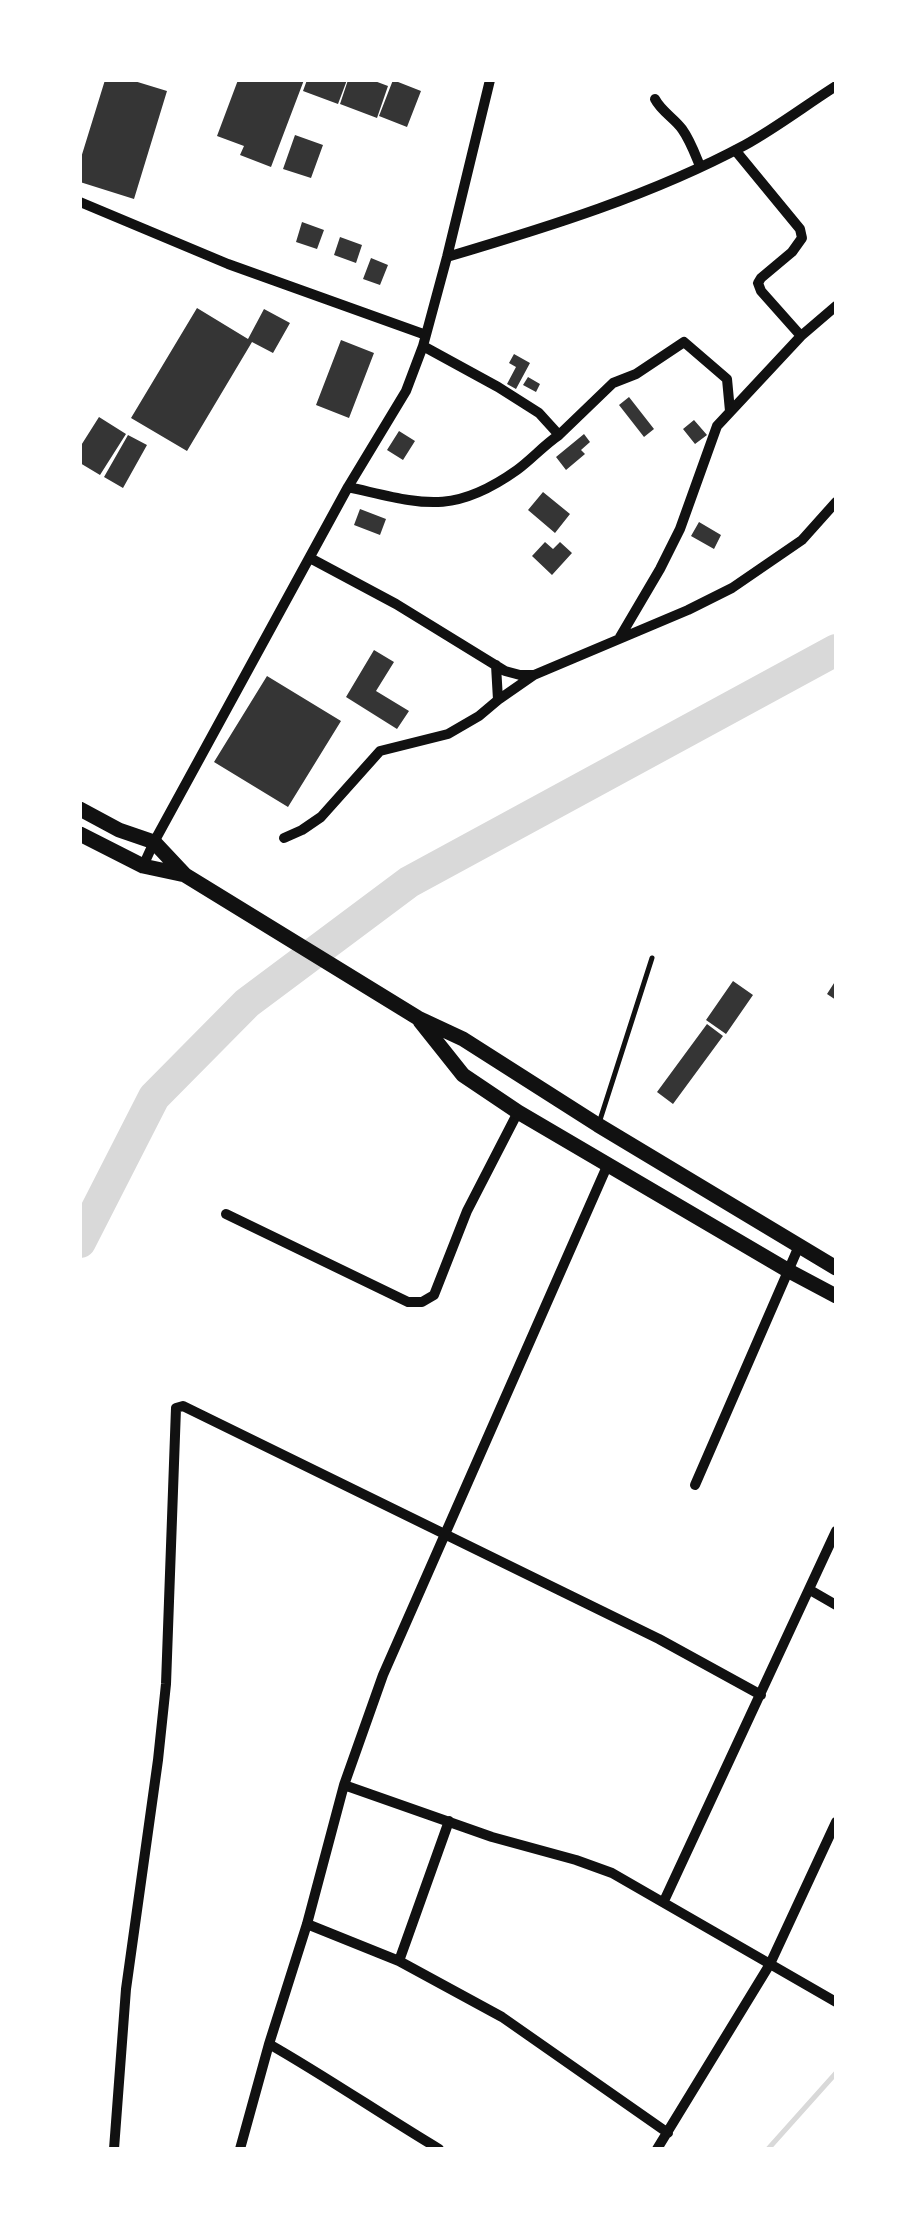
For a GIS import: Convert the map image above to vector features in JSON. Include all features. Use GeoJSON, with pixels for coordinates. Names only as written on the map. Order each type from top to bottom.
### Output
{"type":"FeatureCollection","features":[{"type":"Feature","properties":{"kind":"main road"},"geometry":{"type":"LineString","coordinates":[[80,809],[119,830],[154,842],[184,875],[418,1018],[463,1039],[598,1126],[836,1268]]}},
{"type":"Feature","properties":{"kind":"main road"},"geometry":{"type":"LineString","coordinates":[[80,834],[142,866],[184,875]]}},
{"type":"Feature","properties":{"kind":"main road"},"geometry":{"type":"LineString","coordinates":[[418,1018],[462,1075],[518,1112],[836,1296]]}},
{"type":"Feature","properties":{"kind":"street"},"geometry":{"type":"LineString","coordinates":[[142,866],[348,487],[406,392],[448,257],[490,80]]}},
{"type":"Feature","properties":{"kind":"street"},"geometry":{"type":"LineString","coordinates":[[448,257],[549,226],[700,166],[734,150],[836,86]]}},
{"type":"Feature","properties":{"kind":"street"},"geometry":{"type":"LineString","coordinates":[[655,99],[686,133],[700,166]]}},
{"type":"Feature","properties":{"kind":"street"},"geometry":{"type":"LineString","coordinates":[[734,150],[800,229],[802,238],[792,252],[758,284],[801,336]]}},
{"type":"Feature","properties":{"kind":"street"},"geometry":{"type":"LineString","coordinates":[[80,202],[425,340],[539,413],[559,435]]}},
{"type":"Feature","properties":{"kind":"street"},"geometry":{"type":"LineString","coordinates":[[619,638],[680,528],[718,426],[801,336],[836,306]]}},
{"type":"Feature","properties":{"kind":"street"},"geometry":{"type":"LineString","coordinates":[[348,487],[422,503],[460,500],[503,479],[559,435],[613,383],[636,374],[684,342],[727,379],[730,411]]}},
{"type":"Feature","properties":{"kind":"street"},"geometry":{"type":"LineString","coordinates":[[284,838],[321,817],[380,751],[448,734],[534,675],[744,582],[814,530],[836,502]]}},
{"type":"Feature","properties":{"kind":"street"},"geometry":{"type":"LineString","coordinates":[[310,558],[396,604],[496,665],[520,675],[534,675]]}},
{"type":"Feature","properties":{"kind":"street"},"geometry":{"type":"LineString","coordinates":[[496,665],[498,700]]}},
{"type":"Feature","properties":{"kind":"street"},"geometry":{"type":"LineString","coordinates":[[226,1214],[408,1302],[422,1302],[434,1295],[467,1211],[518,1112]]}},
{"type":"Feature","properties":{"kind":"street"},"geometry":{"type":"LineString","coordinates":[[240,2149],[344,1785],[395,1646],[608,1164]]}},
{"type":"Feature","properties":{"kind":"street"},"geometry":{"type":"LineString","coordinates":[[695,1485],[799,1246]]}},
{"type":"Feature","properties":{"kind":"street"},"geometry":{"type":"LineString","coordinates":[[114,2149],[126,1989],[166,1684],[175,1410],[183,1406],[659,1639],[760,1695]]}},
{"type":"Feature","properties":{"kind":"street"},"geometry":{"type":"LineString","coordinates":[[664,1901],[836,1532]]}},
{"type":"Feature","properties":{"kind":"street"},"geometry":{"type":"LineString","coordinates":[[810,1590],[836,1605]]}},
{"type":"Feature","properties":{"kind":"street"},"geometry":{"type":"LineString","coordinates":[[344,1785],[612,1873],[836,2002]]}},
{"type":"Feature","properties":{"kind":"street"},"geometry":{"type":"LineString","coordinates":[[399,1961],[448,1821]]}},
{"type":"Feature","properties":{"kind":"street"},"geometry":{"type":"LineString","coordinates":[[657,2149],[770,1964],[836,1822]]}},
{"type":"Feature","properties":{"kind":"street"},"geometry":{"type":"LineString","coordinates":[[307,1924],[399,1961],[502,2017],[668,2133]]}},
{"type":"Feature","properties":{"kind":"street"},"geometry":{"type":"LineString","coordinates":[[269,2044],[439,2149]]}},
{"type":"Feature","properties":{"kind":"lane"},"geometry":{"type":"LineString","coordinates":[[598,1126],[652,958]]}},
{"type":"Feature","properties":{"kind":"building"},"geometry":{"type":"Polygon","coordinates":[[[105,80],[131,80],[167,91],[134,199],[80,182],[80,161],[105,80]]]}},
{"type":"Feature","properties":{"kind":"building"},"geometry":{"type":"Polygon","coordinates":[[[238,80],[304,80],[271,167],[240,155],[244,146],[217,136],[238,80]]]}},
{"type":"Feature","properties":{"kind":"building"},"geometry":{"type":"Polygon","coordinates":[[[307,80],[347,80],[338,104],[303,91],[307,80]]]}},
{"type":"Feature","properties":{"kind":"building"},"geometry":{"type":"Polygon","coordinates":[[[348,80],[372,80],[388,86],[377,118],[340,104],[348,80]]]}},
{"type":"Feature","properties":{"kind":"building"},"geometry":{"type":"Polygon","coordinates":[[[393,80],[421,91],[407,127],[379,116],[393,80]]]}},
{"type":"Feature","properties":{"kind":"building"},"geometry":{"type":"Polygon","coordinates":[[[295,135],[323,145],[311,178],[283,169],[295,135]]]}},
{"type":"Feature","properties":{"kind":"building"},"geometry":{"type":"Polygon","coordinates":[[[302,222],[324,230],[317,249],[296,242],[302,222]]]}},
{"type":"Feature","properties":{"kind":"building"},"geometry":{"type":"Polygon","coordinates":[[[340,237],[362,245],[356,263],[334,255],[340,237]]]}},
{"type":"Feature","properties":{"kind":"building"},"geometry":{"type":"Polygon","coordinates":[[[371,258],[388,265],[380,285],[363,279],[371,258]]]}},
{"type":"Feature","properties":{"kind":"building"},"geometry":{"type":"Polygon","coordinates":[[[197,308],[248,339],[264,309],[290,323],[273,353],[252,342],[187,451],[131,418],[197,308]]]}},
{"type":"Feature","properties":{"kind":"building"},"geometry":{"type":"Polygon","coordinates":[[[341,340],[374,353],[349,418],[316,405],[341,340]]]}},
{"type":"Feature","properties":{"kind":"building"},"geometry":{"type":"Polygon","coordinates":[[[514,354],[530,363],[516,389],[507,384],[516,367],[509,363],[514,354]]]}},
{"type":"Feature","properties":{"kind":"building"},"geometry":{"type":"Polygon","coordinates":[[[528,377],[540,384],[536,392],[523,385],[528,377]]]}},
{"type":"Feature","properties":{"kind":"building"},"geometry":{"type":"Polygon","coordinates":[[[629,397],[654,429],[644,437],[619,405],[629,397]]]}},
{"type":"Feature","properties":{"kind":"building"},"geometry":{"type":"Polygon","coordinates":[[[99,417],[126,434],[100,475],[80,463],[80,447],[99,417]]]}},
{"type":"Feature","properties":{"kind":"building"},"geometry":{"type":"Polygon","coordinates":[[[694,420],[707,435],[695,444],[683,429],[694,420]]]}},
{"type":"Feature","properties":{"kind":"building"},"geometry":{"type":"Polygon","coordinates":[[[399,431],[415,441],[403,460],[387,450],[399,431]]]}},
{"type":"Feature","properties":{"kind":"building"},"geometry":{"type":"Polygon","coordinates":[[[584,434],[590,442],[581,450],[585,454],[566,470],[556,457],[584,434]]]}},
{"type":"Feature","properties":{"kind":"building"},"geometry":{"type":"Polygon","coordinates":[[[128,435],[147,445],[123,488],[104,477],[128,435]]]}},
{"type":"Feature","properties":{"kind":"building"},"geometry":{"type":"Polygon","coordinates":[[[543,492],[570,514],[555,533],[528,510],[543,492]]]}},
{"type":"Feature","properties":{"kind":"building"},"geometry":{"type":"Polygon","coordinates":[[[360,509],[386,519],[380,535],[354,525],[360,509]]]}},
{"type":"Feature","properties":{"kind":"building"},"geometry":{"type":"Polygon","coordinates":[[[699,522],[721,535],[714,549],[691,536],[699,522]]]}},
{"type":"Feature","properties":{"kind":"building"},"geometry":{"type":"Polygon","coordinates":[[[545,542],[553,549],[560,542],[572,553],[552,575],[532,556],[545,542]]]}},
{"type":"Feature","properties":{"kind":"building"},"geometry":{"type":"Polygon","coordinates":[[[374,650],[394,662],[376,691],[409,711],[397,729],[346,697],[374,650]]]}},
{"type":"Feature","properties":{"kind":"building"},"geometry":{"type":"Polygon","coordinates":[[[267,676],[341,721],[288,807],[214,762],[267,676]]]}},
{"type":"Feature","properties":{"kind":"building"},"geometry":{"type":"Polygon","coordinates":[[[836,980],[836,1000],[827,994],[836,980]]]}},
{"type":"Feature","properties":{"kind":"building"},"geometry":{"type":"Polygon","coordinates":[[[733,981],[753,995],[726,1034],[706,1020],[733,981]]]}},
{"type":"Feature","properties":{"kind":"building"},"geometry":{"type":"Polygon","coordinates":[[[707,1024],[723,1036],[673,1104],[657,1092],[707,1024]]]}},
{"type":"Feature","properties":{"kind":"waterway"},"geometry":{"type":"LineString","coordinates":[[80,1242],[154,1097],[247,1003],[409,882],[836,650]]}},
{"type":"Feature","properties":{"kind":"waterway"},"geometry":{"type":"LineString","coordinates":[[768,2149],[836,2073]]}}]}
